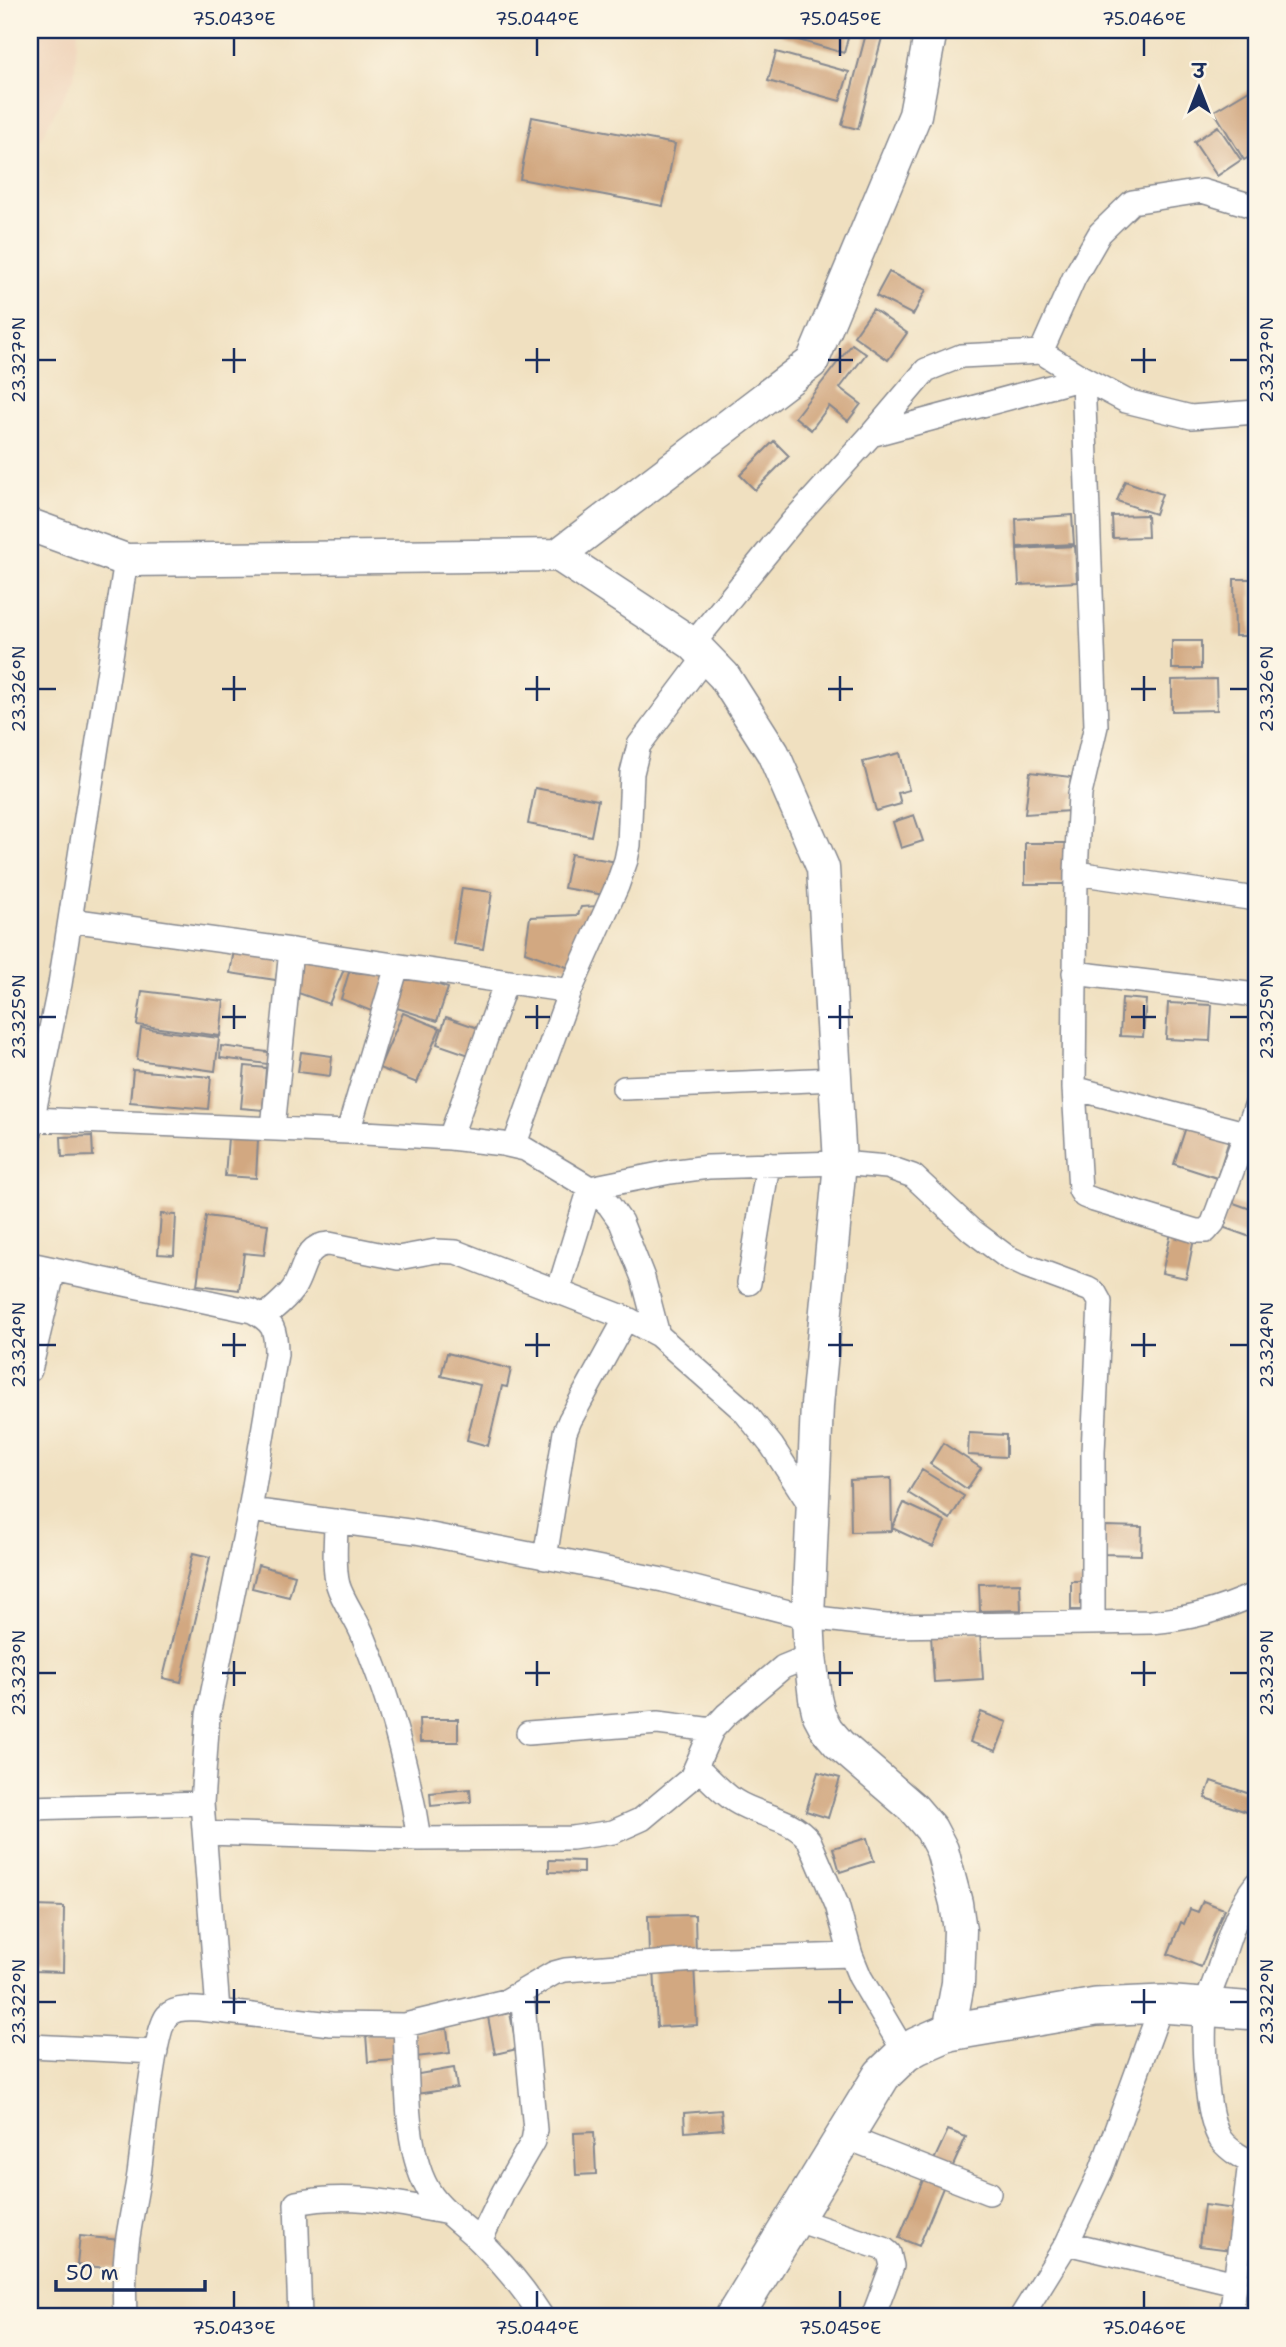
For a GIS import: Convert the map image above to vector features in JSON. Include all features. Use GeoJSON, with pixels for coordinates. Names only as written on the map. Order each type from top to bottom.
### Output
{"type":"FeatureCollection","features":[{"type":"Feature","properties":{"kind":"main road"},"geometry":{"type":"LineString","coordinates":[[558,555],[812,362],[915,115],[931,30]]}},
{"type":"Feature","properties":{"kind":"main road"},"geometry":{"type":"LineString","coordinates":[[30,525],[126,560],[558,555],[700,650],[724,676],[773,753],[823,868],[840,1163],[817,1405],[808,1618],[810,1656],[819,1715],[827,1730],[839,1744],[913,1808],[931,1829],[942,1850],[960,1930],[958,1983],[949,2032]]}},
{"type":"Feature","properties":{"kind":"main road"},"geometry":{"type":"LineString","coordinates":[[734,2317],[882,2075],[905,2053],[949,2032],[1096,2007],[1155,2004],[1256,2011]]}},
{"type":"Feature","properties":{"kind":"street"},"geometry":{"type":"LineString","coordinates":[[1041,352],[1074,278],[1100,233],[1132,202],[1202,191],[1256,207]]}},
{"type":"Feature","properties":{"kind":"street"},"geometry":{"type":"LineString","coordinates":[[514,1146],[570,991],[626,860],[632,773],[639,745],[700,650],[792,522],[926,370],[961,356],[1041,352],[1126,401],[1191,416],[1256,412]]}},
{"type":"Feature","properties":{"kind":"street"},"geometry":{"type":"LineString","coordinates":[[871,435],[1083,378]]}},
{"type":"Feature","properties":{"kind":"street"},"geometry":{"type":"LineString","coordinates":[[1083,378],[1096,726],[1080,794],[1076,873],[1074,1088],[1078,1183],[1084,1196],[1196,1231],[1206,1231],[1213,1223],[1256,1106]]}},
{"type":"Feature","properties":{"kind":"street"},"geometry":{"type":"LineString","coordinates":[[126,560],[60,984],[30,1124],[273,1128],[450,1138],[526,1149],[590,1188],[621,1222],[643,1278],[658,1335]]}},
{"type":"Feature","properties":{"kind":"street"},"geometry":{"type":"LineString","coordinates":[[1076,873],[1256,899]]}},
{"type":"Feature","properties":{"kind":"street"},"geometry":{"type":"LineString","coordinates":[[70,920],[570,991]]}},
{"type":"Feature","properties":{"kind":"street"},"geometry":{"type":"LineString","coordinates":[[273,1128],[290,950]]}},
{"type":"Feature","properties":{"kind":"street"},"geometry":{"type":"LineString","coordinates":[[348,1132],[397,966]]}},
{"type":"Feature","properties":{"kind":"street"},"geometry":{"type":"LineString","coordinates":[[1074,973],[1256,995]]}},
{"type":"Feature","properties":{"kind":"street"},"geometry":{"type":"LineString","coordinates":[[450,1138],[506,982]]}},
{"type":"Feature","properties":{"kind":"street"},"geometry":{"type":"LineString","coordinates":[[624,1088],[835,1079]]}},
{"type":"Feature","properties":{"kind":"street"},"geometry":{"type":"LineString","coordinates":[[1074,1088],[1245,1133]]}},
{"type":"Feature","properties":{"kind":"street"},"geometry":{"type":"LineString","coordinates":[[590,1188],[670,1172],[768,1164],[840,1163],[887,1167],[908,1172],[971,1230],[1007,1257],[1095,1293],[1100,1302],[1093,1452],[1093,1622]]}},
{"type":"Feature","properties":{"kind":"street"},"geometry":{"type":"LineString","coordinates":[[749,1283],[768,1164]]}},
{"type":"Feature","properties":{"kind":"street"},"geometry":{"type":"LineString","coordinates":[[558,1292],[590,1188]]}},
{"type":"Feature","properties":{"kind":"street"},"geometry":{"type":"LineString","coordinates":[[264,1317],[297,1283],[309,1252],[319,1244],[398,1258],[436,1251],[456,1252],[626,1318],[658,1335],[744,1411],[772,1446],[812,1508]]}},
{"type":"Feature","properties":{"kind":"street"},"geometry":{"type":"LineString","coordinates":[[30,1264],[252,1311],[264,1317],[276,1335],[276,1354],[250,1510],[208,1715],[202,1803],[218,2011]]}},
{"type":"Feature","properties":{"kind":"street"},"geometry":{"type":"LineString","coordinates":[[30,1370],[33,1343],[54,1269]]}},
{"type":"Feature","properties":{"kind":"street"},"geometry":{"type":"LineString","coordinates":[[545,1558],[565,1432],[626,1318]]}},
{"type":"Feature","properties":{"kind":"street"},"geometry":{"type":"LineString","coordinates":[[250,1510],[416,1531],[663,1580],[808,1618],[886,1626],[1151,1622],[1189,1618],[1219,1610],[1256,1594]]}},
{"type":"Feature","properties":{"kind":"street"},"geometry":{"type":"LineString","coordinates":[[336,1521],[339,1589],[364,1637],[379,1681],[408,1776],[419,1839]]}},
{"type":"Feature","properties":{"kind":"street"},"geometry":{"type":"LineString","coordinates":[[205,1833],[419,1839],[572,1838],[613,1832],[642,1819],[691,1778],[705,1742],[726,1715],[783,1667],[810,1656]]}},
{"type":"Feature","properties":{"kind":"street"},"geometry":{"type":"LineString","coordinates":[[528,1733],[658,1723],[712,1730]]}},
{"type":"Feature","properties":{"kind":"street"},"geometry":{"type":"LineString","coordinates":[[697,1767],[736,1802],[803,1832],[816,1853],[837,1905],[860,1977],[905,2053]]}},
{"type":"Feature","properties":{"kind":"street"},"geometry":{"type":"LineString","coordinates":[[30,1808],[202,1803]]}},
{"type":"Feature","properties":{"kind":"street"},"geometry":{"type":"LineString","coordinates":[[1231,2317],[1253,2163],[1227,2147],[1214,2125],[1206,2078],[1206,2006],[1234,1923],[1256,1884]]}},
{"type":"Feature","properties":{"kind":"street"},"geometry":{"type":"LineString","coordinates":[[125,2317],[127,2239],[156,2052],[162,2024],[167,2016],[175,2011],[218,2011],[331,2024],[405,2025],[488,2007],[522,1993],[546,1977],[565,1970],[695,1960],[851,1955]]}},
{"type":"Feature","properties":{"kind":"street"},"geometry":{"type":"LineString","coordinates":[[480,2241],[504,2191],[533,2141],[535,2130],[522,1993]]}},
{"type":"Feature","properties":{"kind":"street"},"geometry":{"type":"LineString","coordinates":[[1023,2316],[1066,2244],[1101,2171],[1155,2004]]}},
{"type":"Feature","properties":{"kind":"street"},"geometry":{"type":"LineString","coordinates":[[405,2025],[410,2132],[424,2183],[436,2202],[480,2241],[503,2266],[542,2317]]}},
{"type":"Feature","properties":{"kind":"street"},"geometry":{"type":"LineString","coordinates":[[30,2046],[156,2052]]}},
{"type":"Feature","properties":{"kind":"street"},"geometry":{"type":"LineString","coordinates":[[844,2136],[989,2193]]}},
{"type":"Feature","properties":{"kind":"street"},"geometry":{"type":"LineString","coordinates":[[300,2317],[296,2203],[318,2199],[372,2199],[449,2213]]}},
{"type":"Feature","properties":{"kind":"street"},"geometry":{"type":"LineString","coordinates":[[794,2219],[889,2253],[892,2266],[873,2317]]}},
{"type":"Feature","properties":{"kind":"street"},"geometry":{"type":"LineString","coordinates":[[1066,2244],[1235,2283]]}},
{"type":"Feature","properties":{"kind":"shaded area"},"geometry":{"type":"Polygon","coordinates":[[[30,30],[78,30],[74,77],[30,158],[30,30]]]}},
{"type":"Feature","properties":{"kind":"building"},"geometry":{"type":"Polygon","coordinates":[[[783,30],[850,30],[844,53],[781,35],[783,30]]]}},
{"type":"Feature","properties":{"kind":"building"},"geometry":{"type":"Polygon","coordinates":[[[867,30],[884,30],[858,129],[842,125],[867,30]]]}},
{"type":"Feature","properties":{"kind":"building"},"geometry":{"type":"Polygon","coordinates":[[[776,52],[849,72],[840,101],[768,81],[776,52]]]}},
{"type":"Feature","properties":{"kind":"building"},"geometry":{"type":"Polygon","coordinates":[[[1256,86],[1256,153],[1244,160],[1214,111],[1256,86]]]}},
{"type":"Feature","properties":{"kind":"building"},"geometry":{"type":"Polygon","coordinates":[[[532,117],[675,144],[663,206],[520,179],[532,117]]]}},
{"type":"Feature","properties":{"kind":"building"},"geometry":{"type":"Polygon","coordinates":[[[1218,126],[1241,160],[1217,176],[1194,142],[1218,126]]]}},
{"type":"Feature","properties":{"kind":"building"},"geometry":{"type":"Polygon","coordinates":[[[889,272],[926,290],[913,315],[876,296],[889,272]]]}},
{"type":"Feature","properties":{"kind":"building"},"geometry":{"type":"Polygon","coordinates":[[[873,309],[907,333],[888,360],[854,336],[873,309]]]}},
{"type":"Feature","properties":{"kind":"building"},"geometry":{"type":"Polygon","coordinates":[[[852,344],[866,354],[840,388],[861,404],[848,421],[829,406],[811,430],[795,417],[852,344]]]}},
{"type":"Feature","properties":{"kind":"building"},"geometry":{"type":"Polygon","coordinates":[[[774,441],[789,456],[755,490],[740,475],[774,441]]]}},
{"type":"Feature","properties":{"kind":"building"},"geometry":{"type":"Polygon","coordinates":[[[1125,481],[1162,494],[1155,514],[1117,501],[1125,481]]]}},
{"type":"Feature","properties":{"kind":"building"},"geometry":{"type":"Polygon","coordinates":[[[1072,515],[1074,544],[1017,547],[1016,519],[1072,515]]]}},
{"type":"Feature","properties":{"kind":"building"},"geometry":{"type":"Polygon","coordinates":[[[1147,515],[1148,537],[1113,538],[1112,516],[1147,515]]]}},
{"type":"Feature","properties":{"kind":"building"},"geometry":{"type":"Polygon","coordinates":[[[1075,546],[1077,582],[1019,585],[1017,549],[1075,546]]]}},
{"type":"Feature","properties":{"kind":"building"},"geometry":{"type":"Polygon","coordinates":[[[1234,579],[1251,579],[1251,636],[1235,636],[1234,579]]]}},
{"type":"Feature","properties":{"kind":"building"},"geometry":{"type":"Polygon","coordinates":[[[1172,641],[1201,641],[1201,669],[1172,669],[1172,641]]]}},
{"type":"Feature","properties":{"kind":"building"},"geometry":{"type":"Polygon","coordinates":[[[1216,679],[1217,710],[1172,711],[1172,680],[1216,679]]]}},
{"type":"Feature","properties":{"kind":"building"},"geometry":{"type":"Polygon","coordinates":[[[900,753],[909,790],[898,793],[901,804],[876,811],[863,762],[900,753]]]}},
{"type":"Feature","properties":{"kind":"building"},"geometry":{"type":"Polygon","coordinates":[[[1030,772],[1071,777],[1069,792],[1075,791],[1070,811],[1025,814],[1030,772]]]}},
{"type":"Feature","properties":{"kind":"building"},"geometry":{"type":"Polygon","coordinates":[[[535,788],[598,800],[591,836],[528,824],[535,788]]]}},
{"type":"Feature","properties":{"kind":"building"},"geometry":{"type":"Polygon","coordinates":[[[914,815],[923,841],[901,848],[893,822],[914,815]]]}},
{"type":"Feature","properties":{"kind":"building"},"geometry":{"type":"Polygon","coordinates":[[[1025,843],[1071,843],[1071,884],[1025,884],[1025,843]]]}},
{"type":"Feature","properties":{"kind":"building"},"geometry":{"type":"Polygon","coordinates":[[[571,854],[617,862],[610,896],[564,888],[571,854]]]}},
{"type":"Feature","properties":{"kind":"building"},"geometry":{"type":"Polygon","coordinates":[[[462,888],[492,892],[483,949],[453,944],[462,888]]]}},
{"type":"Feature","properties":{"kind":"building"},"geometry":{"type":"Polygon","coordinates":[[[598,906],[575,970],[525,952],[530,917],[578,915],[581,907],[598,906]]]}},
{"type":"Feature","properties":{"kind":"building"},"geometry":{"type":"Polygon","coordinates":[[[234,950],[279,956],[276,980],[230,973],[234,950]]]}},
{"type":"Feature","properties":{"kind":"building"},"geometry":{"type":"Polygon","coordinates":[[[300,963],[345,967],[329,1004],[290,990],[300,963]]]}},
{"type":"Feature","properties":{"kind":"building"},"geometry":{"type":"Polygon","coordinates":[[[349,972],[388,975],[376,1013],[341,999],[349,972]]]}},
{"type":"Feature","properties":{"kind":"building"},"geometry":{"type":"Polygon","coordinates":[[[402,972],[448,988],[437,1021],[391,1006],[402,972]]]}},
{"type":"Feature","properties":{"kind":"building"},"geometry":{"type":"Polygon","coordinates":[[[142,991],[224,1001],[220,1036],[137,1025],[142,991]]]}},
{"type":"Feature","properties":{"kind":"building"},"geometry":{"type":"Polygon","coordinates":[[[1122,998],[1146,1000],[1143,1037],[1120,1036],[1122,998]]]}},
{"type":"Feature","properties":{"kind":"building"},"geometry":{"type":"Polygon","coordinates":[[[1168,1003],[1212,1005],[1210,1041],[1166,1039],[1168,1003]]]}},
{"type":"Feature","properties":{"kind":"building"},"geometry":{"type":"Polygon","coordinates":[[[403,1013],[440,1028],[417,1083],[379,1068],[403,1013]]]}},
{"type":"Feature","properties":{"kind":"building"},"geometry":{"type":"Polygon","coordinates":[[[446,1017],[481,1029],[472,1056],[437,1044],[446,1017]]]}},
{"type":"Feature","properties":{"kind":"building"},"geometry":{"type":"Polygon","coordinates":[[[141,1028],[219,1038],[215,1071],[137,1060],[141,1028]]]}},
{"type":"Feature","properties":{"kind":"building"},"geometry":{"type":"Polygon","coordinates":[[[221,1046],[276,1053],[275,1065],[220,1058],[221,1046]]]}},
{"type":"Feature","properties":{"kind":"building"},"geometry":{"type":"Polygon","coordinates":[[[301,1052],[332,1056],[330,1076],[298,1072],[301,1052]]]}},
{"type":"Feature","properties":{"kind":"building"},"geometry":{"type":"Polygon","coordinates":[[[245,1066],[266,1068],[263,1110],[241,1108],[245,1066]]]}},
{"type":"Feature","properties":{"kind":"building"},"geometry":{"type":"Polygon","coordinates":[[[133,1070],[211,1077],[208,1109],[130,1102],[133,1070]]]}},
{"type":"Feature","properties":{"kind":"building"},"geometry":{"type":"Polygon","coordinates":[[[1187,1124],[1230,1137],[1217,1178],[1174,1164],[1187,1124]]]}},
{"type":"Feature","properties":{"kind":"building"},"geometry":{"type":"Polygon","coordinates":[[[92,1136],[93,1156],[62,1157],[61,1137],[92,1136]]]}},
{"type":"Feature","properties":{"kind":"building"},"geometry":{"type":"Polygon","coordinates":[[[228,1138],[258,1140],[256,1178],[225,1176],[228,1138]]]}},
{"type":"Feature","properties":{"kind":"building"},"geometry":{"type":"Polygon","coordinates":[[[1231,1202],[1256,1211],[1256,1239],[1222,1227],[1231,1202]]]}},
{"type":"Feature","properties":{"kind":"building"},"geometry":{"type":"Polygon","coordinates":[[[161,1214],[176,1215],[174,1255],[158,1254],[161,1214]]]}},
{"type":"Feature","properties":{"kind":"building"},"geometry":{"type":"Polygon","coordinates":[[[206,1216],[268,1224],[264,1255],[244,1253],[239,1290],[197,1285],[206,1216]]]}},
{"type":"Feature","properties":{"kind":"building"},"geometry":{"type":"Polygon","coordinates":[[[1171,1233],[1194,1239],[1186,1278],[1162,1273],[1171,1233]]]}},
{"type":"Feature","properties":{"kind":"building"},"geometry":{"type":"Polygon","coordinates":[[[30,1286],[43,1289],[38,1311],[30,1309],[30,1286]]]}},
{"type":"Feature","properties":{"kind":"building"},"geometry":{"type":"Polygon","coordinates":[[[447,1353],[511,1369],[507,1387],[502,1386],[488,1446],[467,1440],[480,1385],[441,1376],[447,1353]]]}},
{"type":"Feature","properties":{"kind":"building"},"geometry":{"type":"Polygon","coordinates":[[[969,1433],[1006,1435],[1006,1457],[968,1455],[969,1433]]]}},
{"type":"Feature","properties":{"kind":"building"},"geometry":{"type":"Polygon","coordinates":[[[943,1443],[981,1468],[967,1489],[930,1464],[943,1443]]]}},
{"type":"Feature","properties":{"kind":"building"},"geometry":{"type":"Polygon","coordinates":[[[922,1470],[964,1496],[950,1519],[908,1493],[922,1470]]]}},
{"type":"Feature","properties":{"kind":"building"},"geometry":{"type":"Polygon","coordinates":[[[891,1478],[892,1531],[851,1532],[850,1480],[891,1478]]]}},
{"type":"Feature","properties":{"kind":"building"},"geometry":{"type":"Polygon","coordinates":[[[904,1503],[945,1522],[933,1547],[892,1528],[904,1503]]]}},
{"type":"Feature","properties":{"kind":"building"},"geometry":{"type":"Polygon","coordinates":[[[1104,1526],[1142,1527],[1141,1555],[1102,1554],[1104,1526]]]}},
{"type":"Feature","properties":{"kind":"building"},"geometry":{"type":"Polygon","coordinates":[[[193,1553],[210,1557],[181,1682],[163,1678],[193,1553]]]}},
{"type":"Feature","properties":{"kind":"building"},"geometry":{"type":"Polygon","coordinates":[[[258,1565],[295,1575],[289,1597],[252,1588],[258,1565]]]}},
{"type":"Feature","properties":{"kind":"building"},"geometry":{"type":"Polygon","coordinates":[[[1071,1581],[1087,1581],[1087,1610],[1071,1610],[1071,1581]]]}},
{"type":"Feature","properties":{"kind":"building"},"geometry":{"type":"Polygon","coordinates":[[[1020,1583],[1021,1610],[980,1611],[979,1584],[1020,1583]]]}},
{"type":"Feature","properties":{"kind":"building"},"geometry":{"type":"Polygon","coordinates":[[[980,1632],[983,1679],[934,1682],[931,1635],[980,1632]]]}},
{"type":"Feature","properties":{"kind":"building"},"geometry":{"type":"Polygon","coordinates":[[[981,1712],[1007,1722],[996,1751],[970,1742],[981,1712]]]}},
{"type":"Feature","properties":{"kind":"building"},"geometry":{"type":"Polygon","coordinates":[[[419,1719],[458,1719],[458,1742],[420,1742],[419,1719]]]}},
{"type":"Feature","properties":{"kind":"building"},"geometry":{"type":"Polygon","coordinates":[[[818,1772],[840,1778],[828,1818],[806,1811],[818,1772]]]}},
{"type":"Feature","properties":{"kind":"building"},"geometry":{"type":"Polygon","coordinates":[[[1211,1781],[1256,1796],[1256,1815],[1205,1798],[1211,1781]]]}},
{"type":"Feature","properties":{"kind":"building"},"geometry":{"type":"Polygon","coordinates":[[[470,1789],[471,1802],[431,1806],[430,1793],[470,1789]]]}},
{"type":"Feature","properties":{"kind":"building"},"geometry":{"type":"Polygon","coordinates":[[[867,1838],[874,1861],[840,1872],[833,1848],[867,1838]]]}},
{"type":"Feature","properties":{"kind":"building"},"geometry":{"type":"Polygon","coordinates":[[[549,1860],[583,1861],[583,1873],[549,1872],[549,1860]]]}},
{"type":"Feature","properties":{"kind":"building"},"geometry":{"type":"Polygon","coordinates":[[[1203,1901],[1224,1909],[1201,1967],[1168,1954],[1181,1922],[1184,1924],[1190,1909],[1198,1912],[1203,1901]]]}},
{"type":"Feature","properties":{"kind":"building"},"geometry":{"type":"Polygon","coordinates":[[[35,1906],[64,1907],[63,1972],[34,1971],[35,1906]]]}},
{"type":"Feature","properties":{"kind":"building"},"geometry":{"type":"Polygon","coordinates":[[[695,1915],[696,1955],[649,1956],[648,1916],[695,1915]]]}},
{"type":"Feature","properties":{"kind":"building"},"geometry":{"type":"Polygon","coordinates":[[[694,1965],[697,2025],[657,2027],[654,1967],[694,1965]]]}},
{"type":"Feature","properties":{"kind":"building"},"geometry":{"type":"Polygon","coordinates":[[[510,2013],[517,2049],[495,2054],[488,2017],[510,2013]]]}},
{"type":"Feature","properties":{"kind":"building"},"geometry":{"type":"Polygon","coordinates":[[[447,2029],[450,2053],[416,2057],[414,2032],[447,2029]]]}},
{"type":"Feature","properties":{"kind":"building"},"geometry":{"type":"Polygon","coordinates":[[[395,2033],[396,2060],[368,2062],[366,2034],[395,2033]]]}},
{"type":"Feature","properties":{"kind":"building"},"geometry":{"type":"Polygon","coordinates":[[[454,2068],[457,2088],[416,2094],[413,2075],[454,2068]]]}},
{"type":"Feature","properties":{"kind":"building"},"geometry":{"type":"Polygon","coordinates":[[[721,2110],[723,2129],[685,2132],[684,2113],[721,2110]]]}},
{"type":"Feature","properties":{"kind":"building"},"geometry":{"type":"Polygon","coordinates":[[[948,2130],[966,2137],[952,2168],[934,2160],[948,2130]]]}},
{"type":"Feature","properties":{"kind":"building"},"geometry":{"type":"Polygon","coordinates":[[[594,2132],[596,2174],[576,2175],[574,2133],[594,2132]]]}},
{"type":"Feature","properties":{"kind":"building"},"geometry":{"type":"Polygon","coordinates":[[[927,2170],[947,2178],[919,2246],[899,2238],[927,2170]]]}},
{"type":"Feature","properties":{"kind":"building"},"geometry":{"type":"Polygon","coordinates":[[[1204,2205],[1236,2209],[1231,2250],[1199,2246],[1204,2205]]]}},
{"type":"Feature","properties":{"kind":"building"},"geometry":{"type":"Polygon","coordinates":[[[80,2236],[120,2240],[117,2269],[77,2265],[80,2236]]]}}]}
